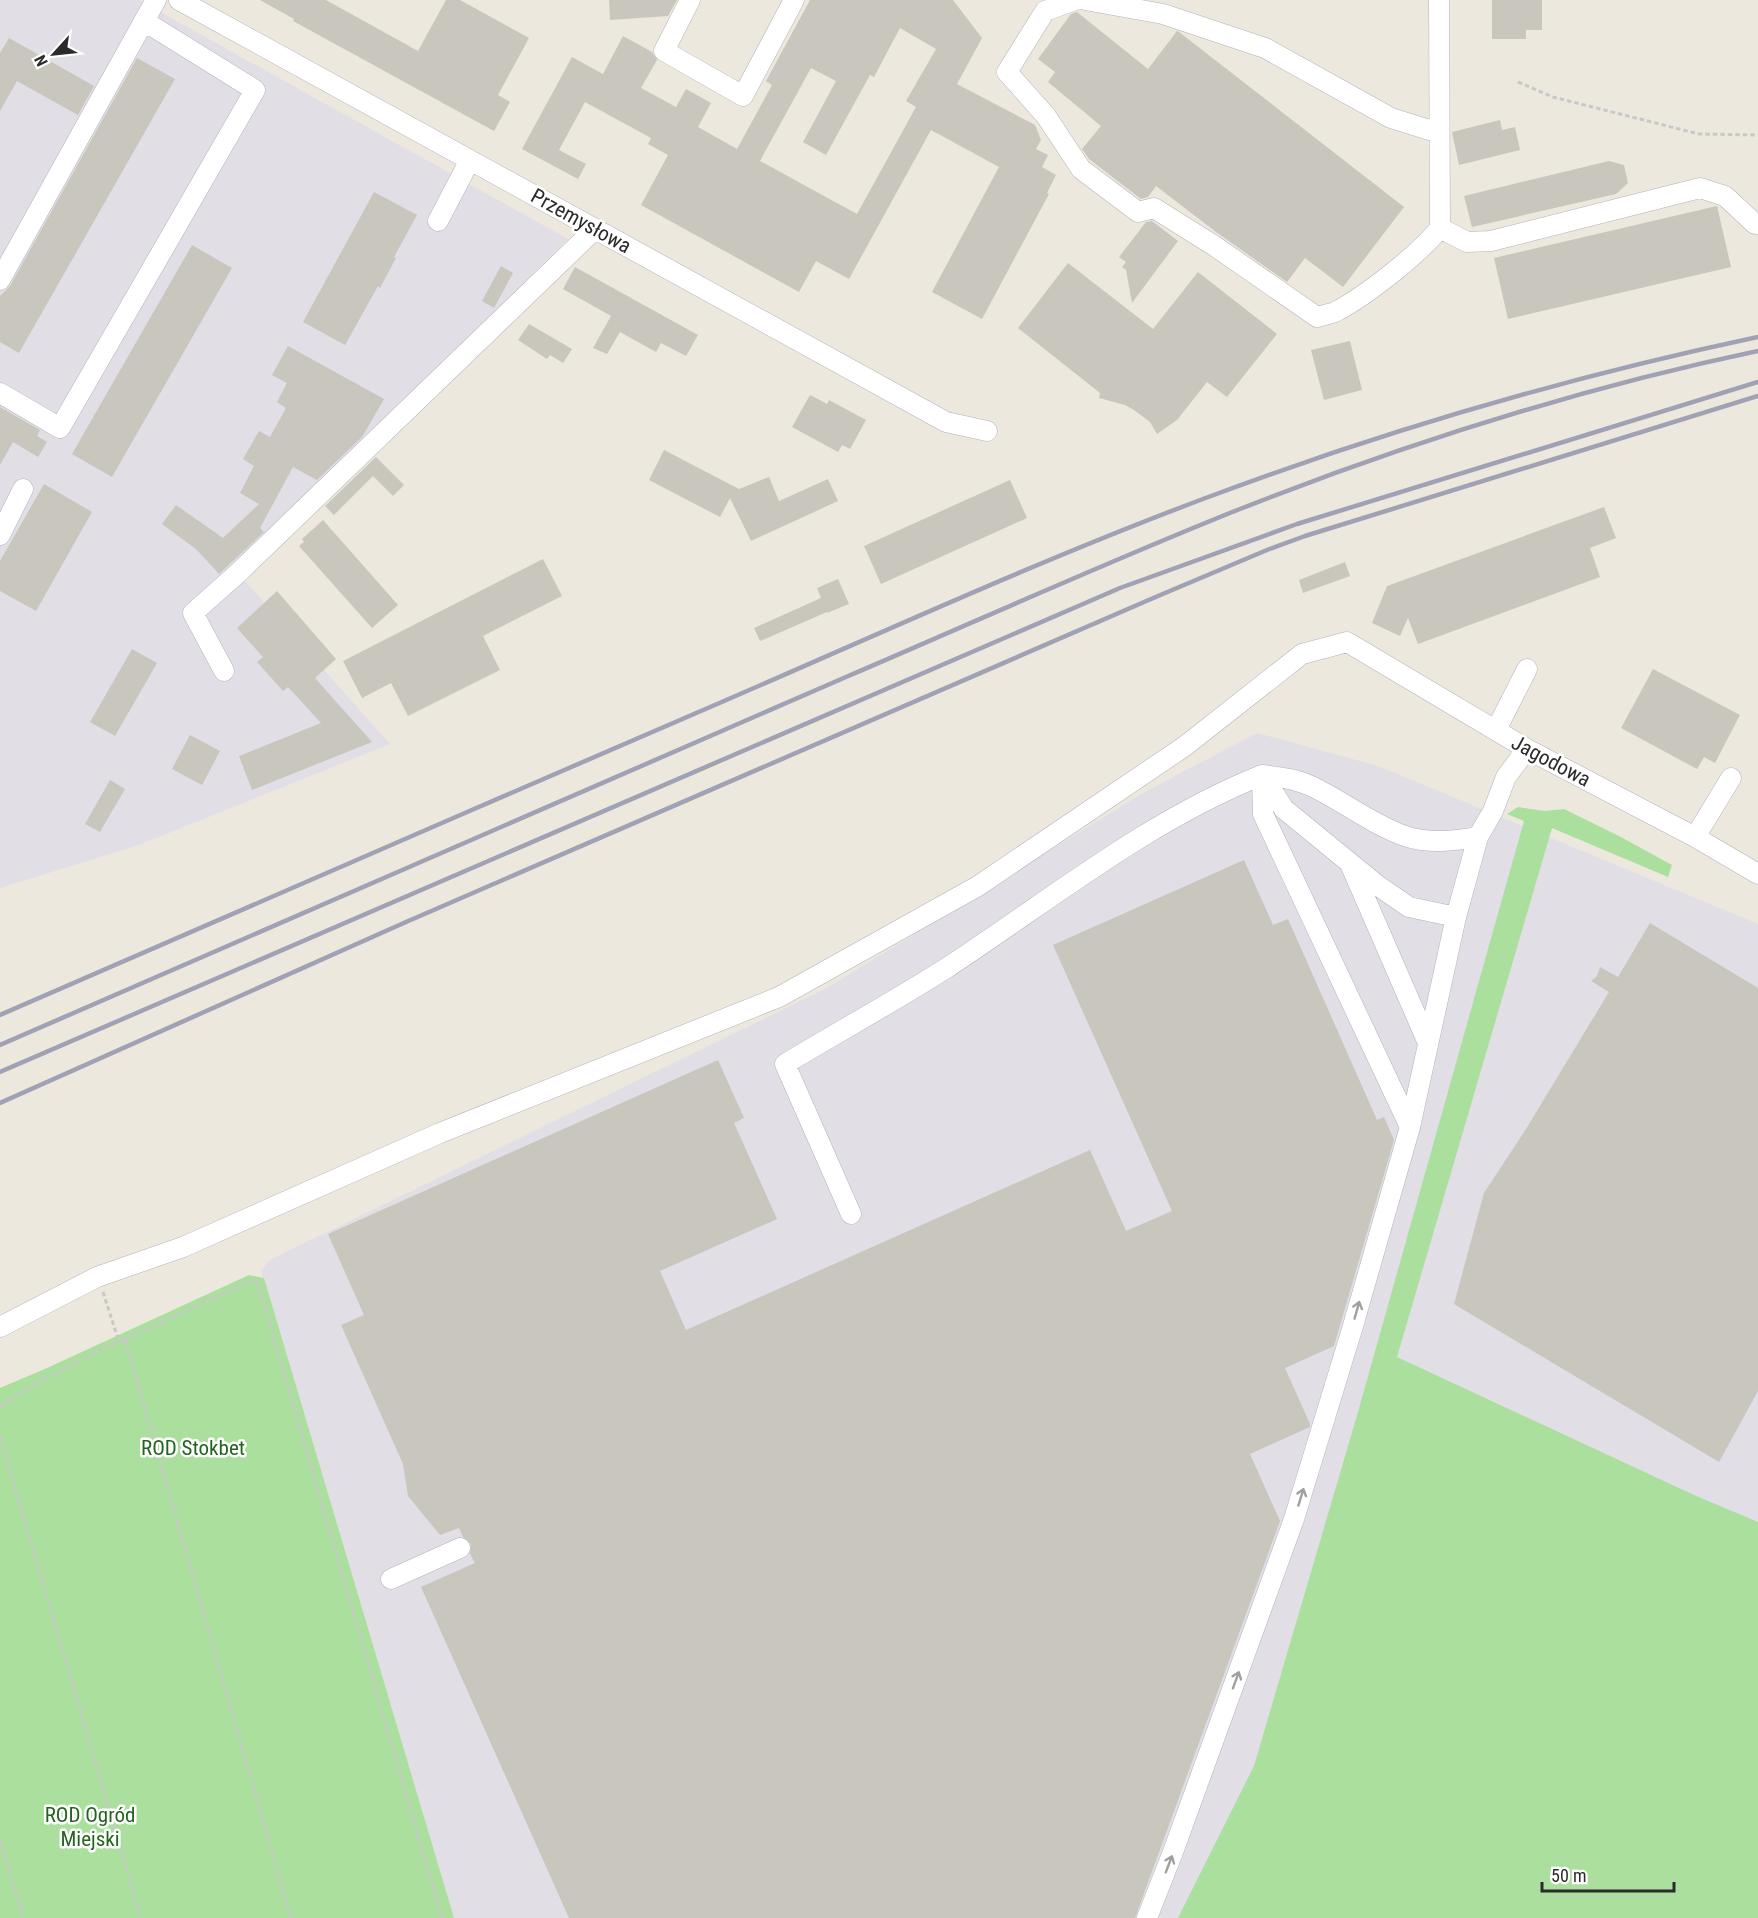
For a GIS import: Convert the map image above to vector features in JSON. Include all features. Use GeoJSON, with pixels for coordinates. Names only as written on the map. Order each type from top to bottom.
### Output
{"type":"FeatureCollection","features":[{"type":"Feature","properties":{"kind":"street"},"geometry":{"type":"LineString","coordinates":[[0,280],[156,0]]}},
{"type":"Feature","properties":{"kind":"street","name":"Przemysłowa"},"geometry":{"type":"LineString","coordinates":[[179,0],[946,422],[987,430]]}},
{"type":"Feature","properties":{"kind":"street"},"geometry":{"type":"LineString","coordinates":[[690,0],[664,51],[742,96],[794,0]]}},
{"type":"Feature","properties":{"kind":"street"},"geometry":{"type":"LineString","coordinates":[[1075,0],[1045,11],[1007,72],[1046,116],[1081,169],[1138,212],[1154,208],[1317,316],[1334,312],[1370,289],[1428,243],[1440,228],[1439,0]]}},
{"type":"Feature","properties":{"kind":"street"},"geometry":{"type":"LineString","coordinates":[[1085,0],[1163,14],[1264,48],[1391,118],[1438,133]]}},
{"type":"Feature","properties":{"kind":"street"},"geometry":{"type":"LineString","coordinates":[[0,393],[60,428],[255,90],[144,21]]}},
{"type":"Feature","properties":{"kind":"street"},"geometry":{"type":"LineString","coordinates":[[438,221],[470,160]]}},
{"type":"Feature","properties":{"kind":"street"},"geometry":{"type":"LineString","coordinates":[[1440,228],[1467,242],[1491,241],[1700,188],[1725,196],[1755,224],[1758,224]]}},
{"type":"Feature","properties":{"kind":"street"},"geometry":{"type":"LineString","coordinates":[[224,671],[193,613],[595,229]]}},
{"type":"Feature","properties":{"kind":"street"},"geometry":{"type":"LineString","coordinates":[[0,535],[23,489]]}},
{"type":"Feature","properties":{"kind":"street","name":"Jagodowa"},"geometry":{"type":"LineString","coordinates":[[97,1277],[183,1246],[440,1133],[778,997],[978,886],[1185,746],[1302,654],[1347,642],[1527,749],[1695,837],[1758,874]]}},
{"type":"Feature","properties":{"kind":"street"},"geometry":{"type":"LineString","coordinates":[[1496,730],[1527,669]]}},
{"type":"Feature","properties":{"kind":"street"},"geometry":{"type":"LineString","coordinates":[[1147,1918],[1294,1519],[1353,1326],[1410,1127],[1456,917],[1478,837],[1493,811],[1506,777],[1527,749]]}},
{"type":"Feature","properties":{"kind":"street"},"geometry":{"type":"LineString","coordinates":[[851,1214],[785,1064],[944,969],[1101,863],[1191,807],[1262,775],[1286,778],[1311,786],[1406,837],[1446,842],[1478,837]]}},
{"type":"Feature","properties":{"kind":"street"},"geometry":{"type":"LineString","coordinates":[[1262,775],[1284,809],[1377,885],[1409,907],[1456,917]]}},
{"type":"Feature","properties":{"kind":"street"},"geometry":{"type":"LineString","coordinates":[[1262,775],[1263,814],[1410,1127]]}},
{"type":"Feature","properties":{"kind":"street"},"geometry":{"type":"LineString","coordinates":[[1695,837],[1731,778]]}},
{"type":"Feature","properties":{"kind":"street"},"geometry":{"type":"LineString","coordinates":[[1349,861],[1428,1043]]}},
{"type":"Feature","properties":{"kind":"street"},"geometry":{"type":"LineString","coordinates":[[0,1327],[97,1277]]}},
{"type":"Feature","properties":{"kind":"street"},"geometry":{"type":"LineString","coordinates":[[392,1579],[460,1548]]}},
{"type":"Feature","properties":{"kind":"path"},"geometry":{"type":"LineString","coordinates":[[1518,82],[1553,97],[1699,134],[1758,135]]}},
{"type":"Feature","properties":{"kind":"path"},"geometry":{"type":"LineString","coordinates":[[97,1277],[119,1342]]}},
{"type":"Feature","properties":{"kind":"path"},"geometry":{"type":"LineString","coordinates":[[0,1406],[105,1347],[249,1282],[258,1283],[442,1918]]}},
{"type":"Feature","properties":{"kind":"path"},"geometry":{"type":"LineString","coordinates":[[125,1339],[291,1918]]}},
{"type":"Feature","properties":{"kind":"path"},"geometry":{"type":"LineString","coordinates":[[0,1436],[141,1918]]}},
{"type":"Feature","properties":{"kind":"path"},"geometry":{"type":"LineString","coordinates":[[0,1839],[23,1918]]}},
{"type":"Feature","properties":{"kind":"shaded area"},"geometry":{"type":"Polygon","coordinates":[[[0,0],[139,0],[568,239],[332,475],[238,573],[390,744],[139,845],[0,888],[0,0]]]}},
{"type":"Feature","properties":{"kind":"shaded area"},"geometry":{"type":"Polygon","coordinates":[[[1257,733],[1378,766],[1758,924],[1758,1528],[1285,1748],[1192,1918],[454,1918],[261,1270],[270,1260],[827,988],[1143,793],[1257,733]]]}},
{"type":"Feature","properties":{"kind":"green space"},"geometry":{"type":"Polygon","coordinates":[[[1518,807],[1545,811],[1564,809],[1672,865],[1668,877],[1552,828],[1397,1357],[1694,1495],[1758,1522],[1758,1918],[1178,1918],[1254,1766],[1358,1412],[1524,821],[1507,814],[1518,807]]]}},
{"type":"Feature","properties":{"kind":"green space","name":"ROD Stokbet"},"geometry":{"type":"Polygon","coordinates":[[[249,1275],[264,1278],[454,1918],[0,1918],[0,1388],[249,1275]]]}},
{"type":"Feature","properties":{"kind":"building"},"geometry":{"type":"Polygon","coordinates":[[[260,0],[326,0],[418,51],[446,0],[460,0],[529,38],[498,95],[510,102],[494,131],[293,21],[294,19],[260,0]]]}},
{"type":"Feature","properties":{"kind":"building"},"geometry":{"type":"Polygon","coordinates":[[[609,0],[677,0],[668,16],[610,20],[609,0]]]}},
{"type":"Feature","properties":{"kind":"building"},"geometry":{"type":"Polygon","coordinates":[[[810,0],[953,0],[982,38],[957,84],[1035,125],[1041,140],[1036,149],[1048,155],[1042,167],[1056,175],[1047,193],[1049,194],[982,319],[932,292],[999,167],[931,130],[849,279],[816,261],[799,292],[641,205],[668,155],[648,144],[651,138],[585,102],[559,150],[586,164],[578,179],[522,149],[572,57],[603,74],[623,36],[652,52],[657,60],[641,88],[676,107],[686,89],[711,103],[698,127],[737,149],[772,85],[766,81],[810,0]],[[900,28],[874,77],[870,75],[826,155],[803,142],[836,81],[811,68],[760,161],[857,214],[916,107],[906,101],[936,49],[900,28]]]}},
{"type":"Feature","properties":{"kind":"building"},"geometry":{"type":"Polygon","coordinates":[[[1492,0],[1542,0],[1542,30],[1526,30],[1526,39],[1492,39],[1492,0]]]}},
{"type":"Feature","properties":{"kind":"building"},"geometry":{"type":"Polygon","coordinates":[[[1077,12],[1148,69],[1177,31],[1179,32],[1404,207],[1343,287],[1305,258],[1287,282],[1156,186],[1148,197],[1141,199],[1089,159],[1082,149],[1101,126],[1048,82],[1055,72],[1038,59],[1071,14],[1077,12]]]}},
{"type":"Feature","properties":{"kind":"building"},"geometry":{"type":"Polygon","coordinates":[[[9,38],[94,86],[78,115],[17,81],[0,111],[0,53],[9,38]]]}},
{"type":"Feature","properties":{"kind":"building"},"geometry":{"type":"Polygon","coordinates":[[[137,58],[175,79],[19,353],[0,342],[0,296],[10,286],[137,58]]]}},
{"type":"Feature","properties":{"kind":"building"},"geometry":{"type":"Polygon","coordinates":[[[1500,120],[1502,130],[1515,127],[1520,150],[1459,165],[1452,132],[1500,120]]]}},
{"type":"Feature","properties":{"kind":"building"},"geometry":{"type":"Polygon","coordinates":[[[1609,161],[1624,165],[1628,183],[1616,194],[1472,227],[1464,196],[1609,161]]]}},
{"type":"Feature","properties":{"kind":"building"},"geometry":{"type":"Polygon","coordinates":[[[374,192],[417,215],[380,288],[378,286],[345,345],[303,322],[374,192]]]}},
{"type":"Feature","properties":{"kind":"building"},"geometry":{"type":"Polygon","coordinates":[[[1717,206],[1731,267],[1508,319],[1494,258],[1717,206]]]}},
{"type":"Feature","properties":{"kind":"building"},"geometry":{"type":"Polygon","coordinates":[[[1152,221],[1178,241],[1132,303],[1126,270],[1122,267],[1126,262],[1119,257],[1146,222],[1152,221]]]}},
{"type":"Feature","properties":{"kind":"building"},"geometry":{"type":"Polygon","coordinates":[[[192,245],[232,268],[112,477],[72,454],[192,245]]]}},
{"type":"Feature","properties":{"kind":"building"},"geometry":{"type":"Polygon","coordinates":[[[1068,263],[1153,329],[1198,272],[1277,334],[1227,397],[1207,382],[1177,420],[1157,434],[1150,422],[1134,410],[1125,405],[1099,398],[1100,393],[1018,328],[1068,263]]]}},
{"type":"Feature","properties":{"kind":"building"},"geometry":{"type":"Polygon","coordinates":[[[501,266],[513,273],[494,308],[482,301],[501,266]]]}},
{"type":"Feature","properties":{"kind":"building"},"geometry":{"type":"Polygon","coordinates":[[[575,267],[698,335],[686,356],[661,343],[656,352],[620,332],[607,354],[593,348],[611,316],[563,289],[575,267]]]}},
{"type":"Feature","properties":{"kind":"building"},"geometry":{"type":"Polygon","coordinates":[[[529,324],[572,349],[563,363],[550,355],[547,359],[518,340],[529,324]]]}},
{"type":"Feature","properties":{"kind":"building"},"geometry":{"type":"Polygon","coordinates":[[[1350,341],[1362,390],[1324,400],[1311,350],[1350,341]]]}},
{"type":"Feature","properties":{"kind":"building"},"geometry":{"type":"Polygon","coordinates":[[[288,346],[384,399],[362,437],[317,480],[293,467],[260,528],[264,532],[219,574],[196,549],[162,524],[176,505],[223,538],[259,504],[240,493],[254,466],[243,459],[259,431],[270,437],[286,408],[277,402],[287,383],[272,375],[288,346]]]}},
{"type":"Feature","properties":{"kind":"building"},"geometry":{"type":"Polygon","coordinates":[[[810,395],[827,404],[829,400],[866,420],[850,449],[842,445],[838,452],[792,427],[810,395]]]}},
{"type":"Feature","properties":{"kind":"building"},"geometry":{"type":"Polygon","coordinates":[[[0,407],[40,430],[37,436],[47,442],[38,457],[13,442],[0,465],[0,407]]]}},
{"type":"Feature","properties":{"kind":"building"},"geometry":{"type":"Polygon","coordinates":[[[664,450],[739,489],[769,477],[779,501],[828,479],[838,501],[751,541],[730,498],[720,517],[649,480],[664,450]]]}},
{"type":"Feature","properties":{"kind":"building"},"geometry":{"type":"Polygon","coordinates":[[[376,457],[404,485],[393,496],[373,476],[334,515],[325,506],[376,457]]]}},
{"type":"Feature","properties":{"kind":"building"},"geometry":{"type":"Polygon","coordinates":[[[1010,480],[1027,518],[881,584],[864,546],[1010,480]]]}},
{"type":"Feature","properties":{"kind":"building"},"geometry":{"type":"Polygon","coordinates":[[[44,484],[92,512],[36,611],[0,591],[0,561],[44,484]]]}},
{"type":"Feature","properties":{"kind":"building"},"geometry":{"type":"Polygon","coordinates":[[[1604,507],[1616,538],[1590,548],[1600,577],[1418,644],[1408,618],[1400,636],[1372,623],[1387,586],[1604,507]]]}},
{"type":"Feature","properties":{"kind":"building"},"geometry":{"type":"Polygon","coordinates":[[[323,520],[398,605],[372,628],[299,546],[304,542],[302,539],[323,520]]]}},
{"type":"Feature","properties":{"kind":"building"},"geometry":{"type":"Polygon","coordinates":[[[543,559],[562,596],[483,636],[500,670],[408,716],[391,683],[362,698],[343,661],[543,559]]]}},
{"type":"Feature","properties":{"kind":"building"},"geometry":{"type":"Polygon","coordinates":[[[1345,562],[1350,576],[1303,593],[1299,580],[1345,562]]]}},
{"type":"Feature","properties":{"kind":"building"},"geometry":{"type":"Polygon","coordinates":[[[838,579],[849,604],[760,641],[754,628],[821,598],[817,588],[838,579]]]}},
{"type":"Feature","properties":{"kind":"building"},"geometry":{"type":"Polygon","coordinates":[[[277,591],[336,659],[315,678],[372,742],[252,790],[239,756],[321,723],[288,687],[283,691],[257,662],[263,657],[237,628],[277,591]]]}},
{"type":"Feature","properties":{"kind":"building"},"geometry":{"type":"Polygon","coordinates":[[[132,649],[157,663],[115,736],[90,722],[132,649]]]}},
{"type":"Feature","properties":{"kind":"building"},"geometry":{"type":"Polygon","coordinates":[[[1653,669],[1740,715],[1715,763],[1704,757],[1697,769],[1621,728],[1653,669]]]}},
{"type":"Feature","properties":{"kind":"building"},"geometry":{"type":"Polygon","coordinates":[[[190,735],[220,751],[202,785],[172,769],[190,735]]]}},
{"type":"Feature","properties":{"kind":"building"},"geometry":{"type":"Polygon","coordinates":[[[110,780],[125,789],[100,832],[85,824],[110,780]]]}},
{"type":"Feature","properties":{"kind":"building"},"geometry":{"type":"Polygon","coordinates":[[[1244,860],[1273,925],[1288,919],[1377,1120],[1384,1117],[1394,1140],[1334,1346],[1285,1368],[1310,1427],[1250,1454],[1280,1521],[1135,1918],[569,1918],[421,1587],[475,1563],[470,1554],[471,1544],[463,1537],[459,1528],[440,1535],[408,1496],[403,1464],[341,1325],[364,1315],[328,1234],[718,1060],[744,1118],[734,1123],[777,1219],[660,1271],[686,1330],[1090,1150],[1126,1231],[1172,1211],[1053,945],[1244,860]]]}},
{"type":"Feature","properties":{"kind":"building"},"geometry":{"type":"Polygon","coordinates":[[[1650,923],[1758,988],[1758,1391],[1719,1462],[1454,1304],[1484,1193],[1526,1129],[1609,992],[1591,981],[1597,976],[1600,967],[1618,977],[1650,923]]]}},
{"type":"Feature","properties":{"kind":"railway"},"geometry":{"type":"LineString","coordinates":[[0,1015],[966,595],[1143,522],[1271,474],[1408,428],[1547,388],[1758,337]]}},
{"type":"Feature","properties":{"kind":"railway"},"geometry":{"type":"LineString","coordinates":[[0,1045],[1042,592],[1240,509],[1367,462],[1496,419],[1626,382],[1758,351]]}},
{"type":"Feature","properties":{"kind":"railway"},"geometry":{"type":"LineString","coordinates":[[0,1072],[1120,588],[1297,524],[1758,382]]}},
{"type":"Feature","properties":{"kind":"railway"},"geometry":{"type":"LineString","coordinates":[[0,1103],[406,922],[1267,550],[1305,536],[1758,396]]}},
{"type":"Feature","properties":{"kind":"park label","name":"ROD Ogród Miejski"},"geometry":{"type":"Point","coordinates":[90,1827]}}]}
